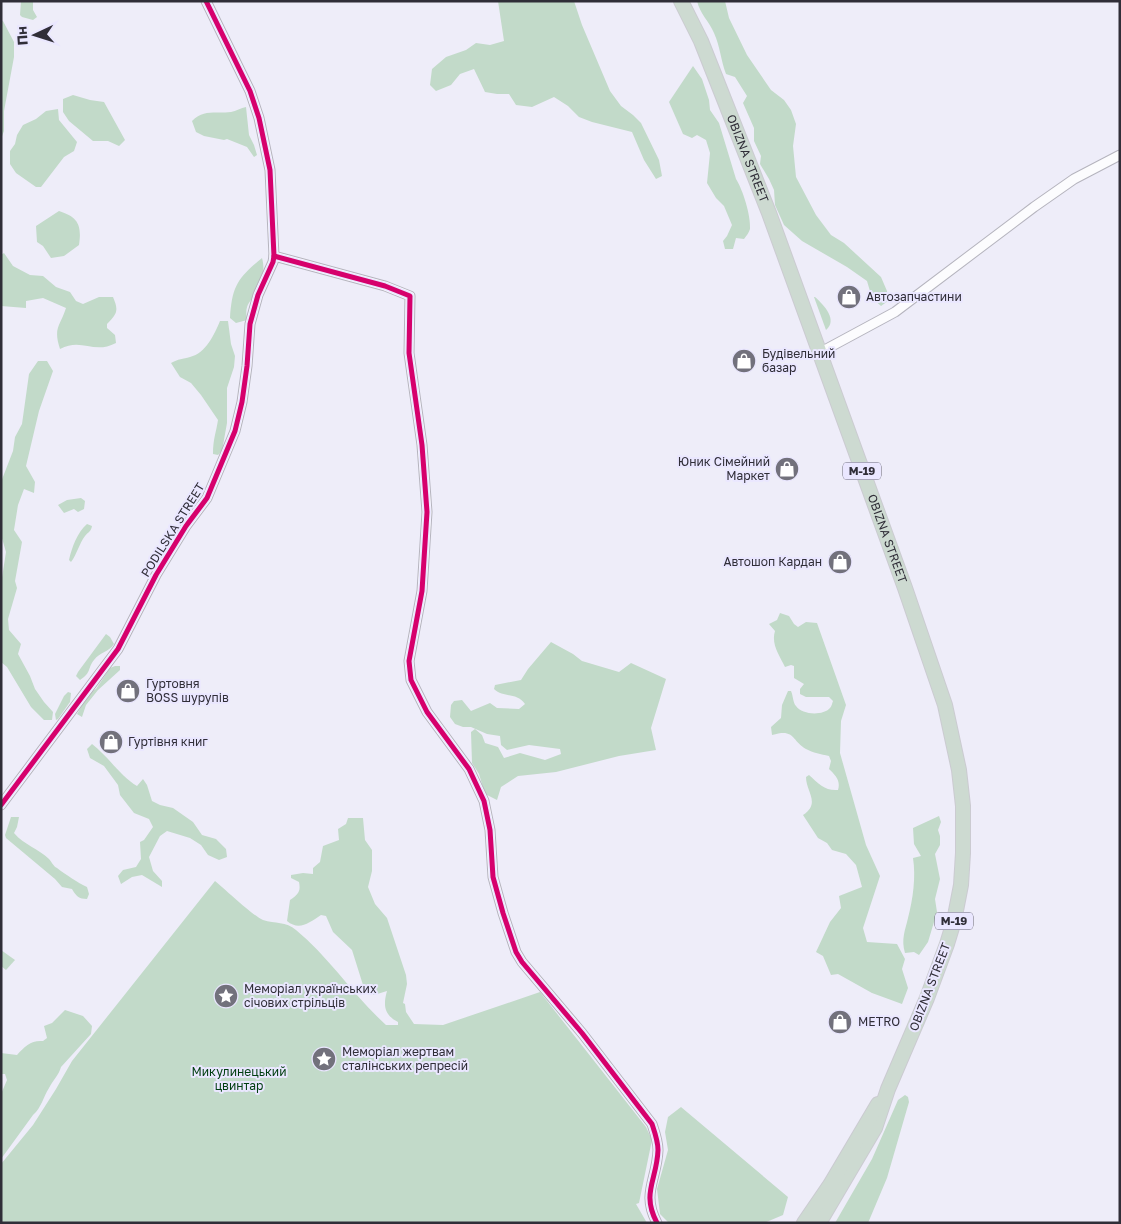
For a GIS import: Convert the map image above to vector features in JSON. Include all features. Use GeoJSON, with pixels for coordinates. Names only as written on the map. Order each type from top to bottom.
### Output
{"type":"FeatureCollection","features":[{"type":"Feature","properties":{"kind":"highway","name":"OBIZNA STREET"},"geometry":{"type":"LineString","coordinates":[[681,1],[701,41],[769,213],[899,570],[945,705],[959,770],[964,832],[962,869],[954,921],[928,998],[888,1089]]}},
{"type":"Feature","properties":{"kind":"highway","name":"М-19"},"geometry":{"type":"LineString","coordinates":[[826,1223],[831,1203],[875,1128],[888,1089]]}},
{"type":"Feature","properties":{"kind":"highway","name":"М-19"},"geometry":{"type":"LineString","coordinates":[[808,1221],[865,1123],[888,1089]]}},
{"type":"Feature","properties":{"kind":"highway"},"geometry":{"type":"LineString","coordinates":[[808,1221],[831,1203]]}},
{"type":"Feature","properties":{"kind":"street","name":"PODILSKA STREET"},"geometry":{"type":"LineString","coordinates":[[1,805],[118,649],[156,575],[186,526],[207,498],[235,431],[242,402],[250,324],[258,296],[274,256],[270,170],[259,118],[250,92],[206,1]]}},
{"type":"Feature","properties":{"kind":"street"},"geometry":{"type":"LineString","coordinates":[[819,353],[895,312],[1058,190],[1104,162],[1120,155]]}},
{"type":"Feature","properties":{"kind":"street"},"geometry":{"type":"LineString","coordinates":[[274,256],[385,286],[410,296],[409,352],[422,444],[427,512],[422,591],[409,661],[411,680],[427,712],[469,769],[484,801],[490,830],[493,877],[516,952],[522,962],[582,1033],[652,1124],[657,1138],[658,1150],[649,1197],[650,1207],[657,1223]]}},
{"type":"Feature","properties":{"kind":"green space"},"geometry":{"type":"Polygon","coordinates":[[[21,1],[33,1],[33,10],[37,17],[33,20],[20,15],[21,1]]]}},
{"type":"Feature","properties":{"kind":"green space"},"geometry":{"type":"Polygon","coordinates":[[[498,1],[574,1],[610,91],[621,106],[641,123],[659,160],[662,176],[656,179],[644,160],[632,132],[579,117],[568,106],[554,97],[532,107],[516,105],[509,94],[485,92],[474,69],[460,74],[451,85],[436,91],[430,85],[432,69],[446,57],[466,50],[476,43],[490,45],[504,41],[498,1]]]}},
{"type":"Feature","properties":{"kind":"green space"},"geometry":{"type":"Polygon","coordinates":[[[697,1],[725,1],[729,18],[747,55],[771,90],[784,100],[791,110],[796,124],[793,146],[796,177],[816,215],[831,235],[844,243],[881,277],[887,291],[888,301],[881,306],[872,298],[867,281],[802,241],[784,225],[775,205],[774,190],[760,164],[761,156],[754,141],[754,128],[743,103],[747,96],[735,77],[726,74],[716,38],[697,1]]]}},
{"type":"Feature","properties":{"kind":"green space"},"geometry":{"type":"Polygon","coordinates":[[[1,20],[14,42],[14,57],[4,111],[4,131],[1,139],[1,20]]]}},
{"type":"Feature","properties":{"kind":"green space"},"geometry":{"type":"Polygon","coordinates":[[[693,66],[702,79],[709,100],[710,110],[719,123],[736,179],[748,210],[750,230],[744,239],[736,238],[733,249],[725,249],[723,241],[732,225],[724,206],[716,198],[707,183],[710,153],[706,140],[697,135],[692,138],[683,134],[669,102],[693,66]]]}},
{"type":"Feature","properties":{"kind":"green space"},"geometry":{"type":"Polygon","coordinates":[[[73,95],[104,102],[125,140],[119,146],[108,141],[93,141],[69,121],[63,112],[63,99],[73,95]]]}},
{"type":"Feature","properties":{"kind":"green space"},"geometry":{"type":"Polygon","coordinates":[[[246,107],[249,135],[257,155],[254,157],[247,147],[227,139],[204,136],[196,132],[192,121],[196,117],[205,113],[231,112],[246,107]]]}},
{"type":"Feature","properties":{"kind":"green space"},"geometry":{"type":"Polygon","coordinates":[[[58,109],[59,120],[77,142],[74,151],[64,157],[41,187],[36,187],[16,173],[10,164],[10,151],[23,125],[36,119],[46,111],[58,109]]]}},
{"type":"Feature","properties":{"kind":"green space"},"geometry":{"type":"Polygon","coordinates":[[[59,211],[71,216],[77,223],[80,232],[79,245],[64,256],[51,258],[43,246],[37,242],[36,226],[59,211]]]}},
{"type":"Feature","properties":{"kind":"green space"},"geometry":{"type":"Polygon","coordinates":[[[4,253],[13,266],[30,275],[43,276],[56,287],[70,292],[76,301],[83,304],[99,297],[113,297],[116,312],[107,324],[107,328],[115,335],[116,343],[101,347],[75,345],[60,349],[57,331],[66,308],[43,298],[26,301],[26,308],[1,306],[1,255],[4,253]]]}},
{"type":"Feature","properties":{"kind":"green space"},"geometry":{"type":"Polygon","coordinates":[[[262,258],[262,279],[258,290],[247,306],[247,320],[236,323],[230,318],[234,291],[241,278],[262,258]]]}},
{"type":"Feature","properties":{"kind":"green space"},"geometry":{"type":"Polygon","coordinates":[[[814,297],[826,308],[830,317],[831,322],[826,330],[814,297]]]}},
{"type":"Feature","properties":{"kind":"green space"},"geometry":{"type":"Polygon","coordinates":[[[220,321],[228,321],[231,344],[235,356],[234,367],[227,388],[227,423],[222,451],[218,455],[213,454],[218,420],[201,395],[191,383],[180,377],[171,363],[201,352],[212,337],[220,321]]]}},
{"type":"Feature","properties":{"kind":"green space"},"geometry":{"type":"Polygon","coordinates":[[[38,361],[47,361],[53,371],[39,411],[26,466],[35,482],[34,493],[24,489],[18,505],[14,530],[22,542],[15,581],[17,588],[8,619],[9,630],[21,644],[18,654],[35,689],[53,712],[52,720],[44,720],[31,707],[7,667],[1,662],[1,584],[6,552],[1,535],[1,482],[13,451],[15,437],[22,424],[29,374],[38,361]]]}},
{"type":"Feature","properties":{"kind":"green space"},"geometry":{"type":"Polygon","coordinates":[[[81,498],[85,501],[84,509],[78,512],[74,509],[64,513],[58,505],[67,500],[81,498]]]}},
{"type":"Feature","properties":{"kind":"green space"},"geometry":{"type":"Polygon","coordinates":[[[87,524],[92,526],[91,530],[83,539],[71,562],[69,560],[75,540],[87,524]]]}},
{"type":"Feature","properties":{"kind":"green space"},"geometry":{"type":"Polygon","coordinates":[[[780,613],[789,616],[798,627],[806,622],[817,623],[846,705],[841,721],[840,753],[866,845],[880,876],[863,928],[867,942],[897,944],[905,959],[902,969],[908,988],[902,1004],[872,993],[838,974],[831,975],[823,956],[816,952],[830,922],[841,908],[839,896],[862,887],[856,865],[846,854],[832,850],[827,843],[818,838],[803,815],[808,811],[812,802],[806,777],[809,775],[826,788],[838,790],[838,781],[829,769],[831,761],[829,756],[806,749],[789,734],[779,733],[772,735],[771,727],[781,718],[782,705],[788,691],[791,691],[796,706],[808,713],[827,711],[833,701],[829,697],[806,697],[800,694],[800,689],[804,684],[794,678],[794,666],[785,667],[775,645],[775,631],[769,624],[777,620],[780,613]]]}},
{"type":"Feature","properties":{"kind":"green space"},"geometry":{"type":"Polygon","coordinates":[[[106,634],[114,644],[110,649],[96,657],[88,673],[80,680],[76,676],[78,672],[106,634]]]}},
{"type":"Feature","properties":{"kind":"green space"},"geometry":{"type":"Polygon","coordinates":[[[551,642],[582,661],[619,672],[631,663],[666,679],[651,728],[656,750],[619,756],[556,772],[518,776],[501,787],[497,800],[485,794],[479,774],[472,763],[471,732],[475,729],[482,735],[485,743],[498,747],[504,758],[520,753],[545,760],[561,754],[560,749],[529,745],[507,750],[501,745],[500,736],[487,734],[471,727],[455,724],[450,717],[451,705],[454,701],[462,700],[471,711],[490,703],[497,708],[519,709],[525,704],[522,700],[498,692],[494,689],[495,685],[521,680],[551,642]]]}},
{"type":"Feature","properties":{"kind":"green space"},"geometry":{"type":"Polygon","coordinates":[[[120,666],[120,670],[98,690],[86,705],[82,717],[77,714],[87,696],[96,689],[110,668],[120,666]]]}},
{"type":"Feature","properties":{"kind":"green space"},"geometry":{"type":"Polygon","coordinates":[[[68,692],[71,693],[70,702],[56,720],[55,714],[68,692]]]}},
{"type":"Feature","properties":{"kind":"green space"},"geometry":{"type":"Polygon","coordinates":[[[92,744],[131,782],[137,786],[143,779],[152,801],[173,808],[193,822],[202,835],[216,839],[226,849],[227,857],[219,860],[208,855],[201,845],[190,838],[167,831],[160,836],[149,857],[153,871],[162,881],[162,887],[142,875],[132,877],[121,884],[118,876],[123,870],[136,867],[141,859],[140,842],[144,840],[153,827],[149,819],[134,813],[120,795],[118,785],[104,766],[90,758],[87,749],[92,744]]]}},
{"type":"Feature","properties":{"kind":"green space"},"geometry":{"type":"Polygon","coordinates":[[[939,816],[941,822],[938,830],[940,845],[935,854],[940,879],[935,899],[937,912],[928,942],[919,955],[914,952],[905,953],[904,935],[914,888],[913,858],[921,856],[914,844],[913,828],[939,816]]]}},
{"type":"Feature","properties":{"kind":"green space"},"geometry":{"type":"Polygon","coordinates":[[[11,817],[19,817],[14,833],[22,841],[49,859],[56,867],[87,887],[89,894],[87,899],[78,897],[72,889],[62,887],[6,838],[5,835],[11,817]]]}},
{"type":"Feature","properties":{"kind":"green space","name":"Микулинецький цвинтар"},"geometry":{"type":"Polygon","coordinates":[[[348,818],[363,818],[365,840],[372,850],[372,871],[368,887],[375,904],[387,918],[406,975],[407,984],[403,1003],[405,1004],[406,1012],[414,1024],[443,1025],[540,992],[646,1127],[652,1140],[639,1203],[636,1204],[647,1223],[1,1223],[1,1164],[33,1125],[72,1061],[215,881],[258,917],[263,920],[288,925],[296,930],[319,952],[374,1014],[386,1025],[398,1025],[398,1022],[387,1013],[385,1001],[387,991],[374,995],[363,985],[352,950],[333,932],[326,916],[321,915],[300,926],[287,921],[290,900],[297,894],[300,888],[299,882],[291,878],[291,875],[313,874],[313,868],[320,862],[323,846],[339,840],[338,829],[346,824],[348,818]]]}},
{"type":"Feature","properties":{"kind":"green space"},"geometry":{"type":"Polygon","coordinates":[[[1,950],[15,960],[6,970],[1,966],[1,950]]]}},
{"type":"Feature","properties":{"kind":"green space"},"geometry":{"type":"Polygon","coordinates":[[[65,1010],[83,1016],[92,1026],[91,1034],[61,1067],[38,1109],[1,1159],[1,1094],[7,1080],[5,1074],[1,1074],[1,1053],[17,1055],[28,1044],[43,1041],[47,1038],[44,1026],[52,1023],[65,1010]]]}},
{"type":"Feature","properties":{"kind":"green space"},"geometry":{"type":"Polygon","coordinates":[[[905,1095],[908,1097],[909,1102],[887,1178],[868,1223],[835,1223],[872,1159],[898,1100],[905,1095]]]}},
{"type":"Feature","properties":{"kind":"green space"},"geometry":{"type":"Polygon","coordinates":[[[681,1107],[788,1197],[783,1215],[764,1223],[669,1223],[660,1214],[657,1189],[668,1150],[665,1132],[668,1117],[681,1107]]]}},
{"type":"Feature","properties":{"kind":"cycle path"},"geometry":{"type":"LineString","coordinates":[[1,805],[118,649],[156,575],[186,526],[207,498],[235,431],[242,402],[250,324],[258,295],[274,256],[270,170],[259,118],[250,91],[206,1]]}},
{"type":"Feature","properties":{"kind":"cycle path"},"geometry":{"type":"LineString","coordinates":[[274,256],[385,286],[410,296],[409,353],[422,445],[427,512],[422,591],[409,661],[411,680],[427,712],[469,769],[484,801],[490,830],[493,877],[516,952],[522,962],[582,1033],[652,1124],[658,1150],[651,1186],[650,1203],[657,1223]]}},
{"type":"Feature","properties":{"kind":"place","name":"Автозапчастини"},"geometry":{"type":"Point","coordinates":[849,297]}},
{"type":"Feature","properties":{"kind":"place","name":"Будівельний базар"},"geometry":{"type":"Point","coordinates":[744,361]}},
{"type":"Feature","properties":{"kind":"place","name":"Юник Сімейний Маркет"},"geometry":{"type":"Point","coordinates":[787,469]}},
{"type":"Feature","properties":{"kind":"place","name":"Автошоп Кардан"},"geometry":{"type":"Point","coordinates":[840,562]}},
{"type":"Feature","properties":{"kind":"place","name":"Гуртовня BOSS шурупів"},"geometry":{"type":"Point","coordinates":[128,691]}},
{"type":"Feature","properties":{"kind":"place","name":"Гуртівня книг"},"geometry":{"type":"Point","coordinates":[111,742]}},
{"type":"Feature","properties":{"kind":"place","name":"Меморіал українських січових стрільців"},"geometry":{"type":"Point","coordinates":[226,996]}},
{"type":"Feature","properties":{"kind":"place","name":"METRO"},"geometry":{"type":"Point","coordinates":[840,1022]}},
{"type":"Feature","properties":{"kind":"place","name":"Меморіал жертвам сталінських репресій"},"geometry":{"type":"Point","coordinates":[324,1059]}}]}
